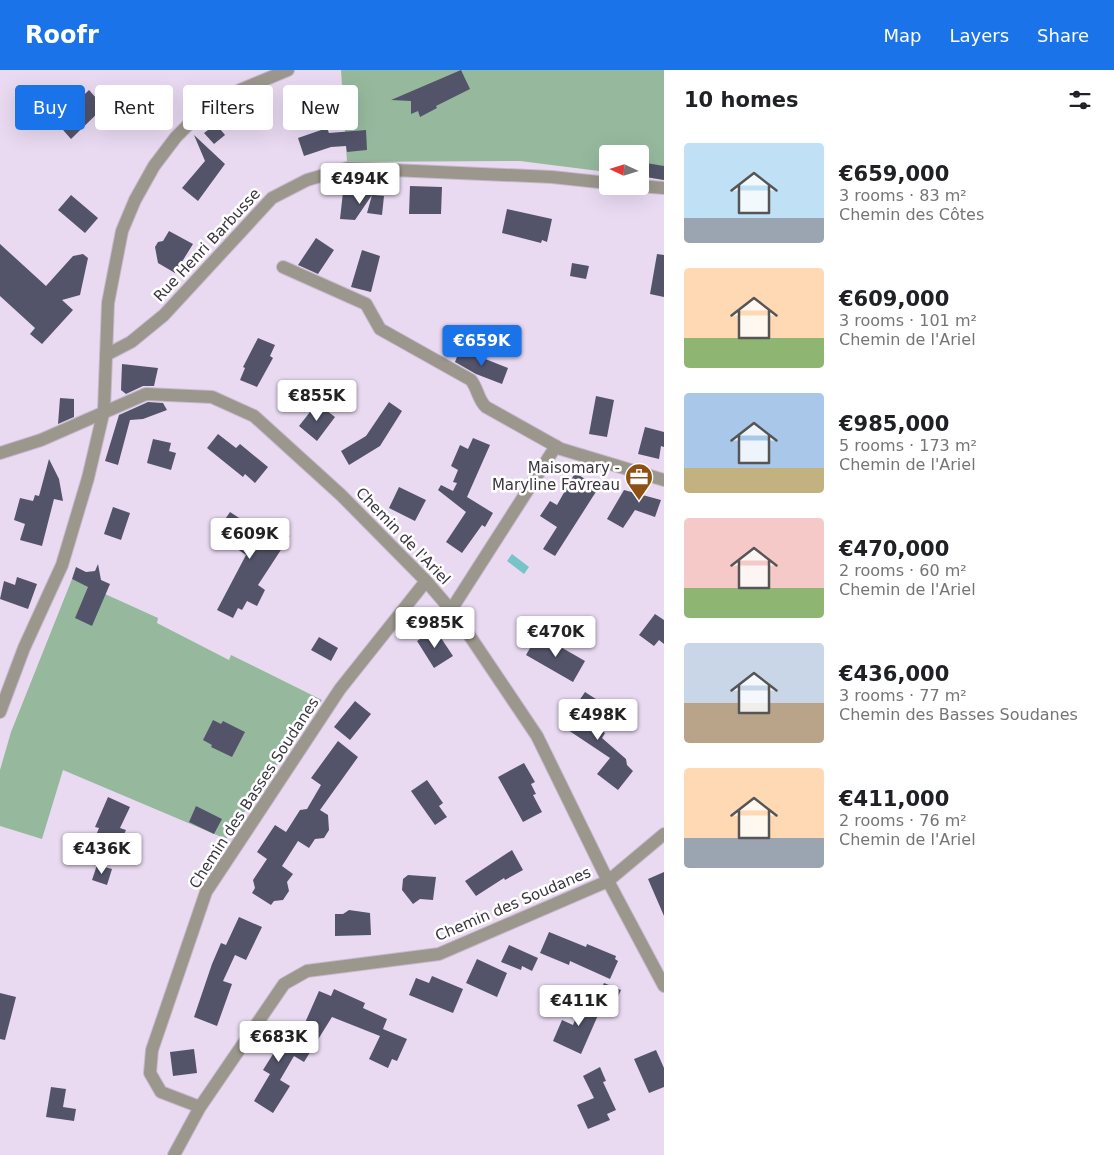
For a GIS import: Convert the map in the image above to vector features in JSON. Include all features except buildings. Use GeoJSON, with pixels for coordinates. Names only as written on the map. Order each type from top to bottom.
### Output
{"type":"FeatureCollection","features":[{"type":"Feature","properties":{"kind":"street"},"geometry":{"type":"LineString","coordinates":[[0,712],[24,648],[62,565],[88,478],[104,410],[108,303],[122,231],[135,200],[154,166],[176,137],[203,110],[240,90],[288,70]]}},
{"type":"Feature","properties":{"kind":"street","name":"Rue Henri Barbusse"},"geometry":{"type":"LineString","coordinates":[[106,354],[131,342],[164,315],[272,198],[307,180],[348,168],[552,177],[599,182]]}},
{"type":"Feature","properties":{"kind":"street"},"geometry":{"type":"LineString","coordinates":[[649,187],[664,188]]}},
{"type":"Feature","properties":{"kind":"street"},"geometry":{"type":"LineString","coordinates":[[284,267],[366,304],[380,329],[471,380],[476,387],[481,402],[486,407],[556,446],[664,480]]}},
{"type":"Feature","properties":{"kind":"street","name":"Chemin de l'Ariel"},"geometry":{"type":"LineString","coordinates":[[0,453],[41,440],[104,410],[146,394],[212,396],[254,416],[342,495],[426,581],[451,610],[537,736],[608,881],[664,986]]}},
{"type":"Feature","properties":{"kind":"street"},"geometry":{"type":"LineString","coordinates":[[451,610],[556,446]]}},
{"type":"Feature","properties":{"kind":"street","name":"Chemin des Basses Soudanes"},"geometry":{"type":"LineString","coordinates":[[200,1108],[161,1092],[150,1072],[152,1050],[206,892],[340,689],[426,581]]}},
{"type":"Feature","properties":{"kind":"street","name":"Chemin des Soudanes"},"geometry":{"type":"LineString","coordinates":[[174,1155],[200,1108],[284,984],[307,971],[439,954],[608,881],[664,834]]}},
{"type":"Feature","properties":{"kind":"shaded area"},"geometry":{"type":"Polygon","coordinates":[[[341,70],[664,70],[664,180],[649,178],[649,145],[599,145],[599,171],[520,161],[347,162],[345,130],[358,130],[358,85],[342,85],[341,70]]]}},
{"type":"Feature","properties":{"kind":"shaded area"},"geometry":{"type":"Polygon","coordinates":[[[512,554],[529,567],[524,574],[507,561],[512,554]]]}},
{"type":"Feature","properties":{"kind":"shaded area"},"geometry":{"type":"Polygon","coordinates":[[[72,579],[158,618],[157,623],[229,660],[231,655],[322,700],[226,839],[63,770],[42,839],[0,826],[0,770],[11,732],[72,579]]]}},
{"type":"Feature","properties":{"kind":"place","name":"Maisomary - Maryline Favreau"},"geometry":{"type":"Point","coordinates":[639,501]}}]}
